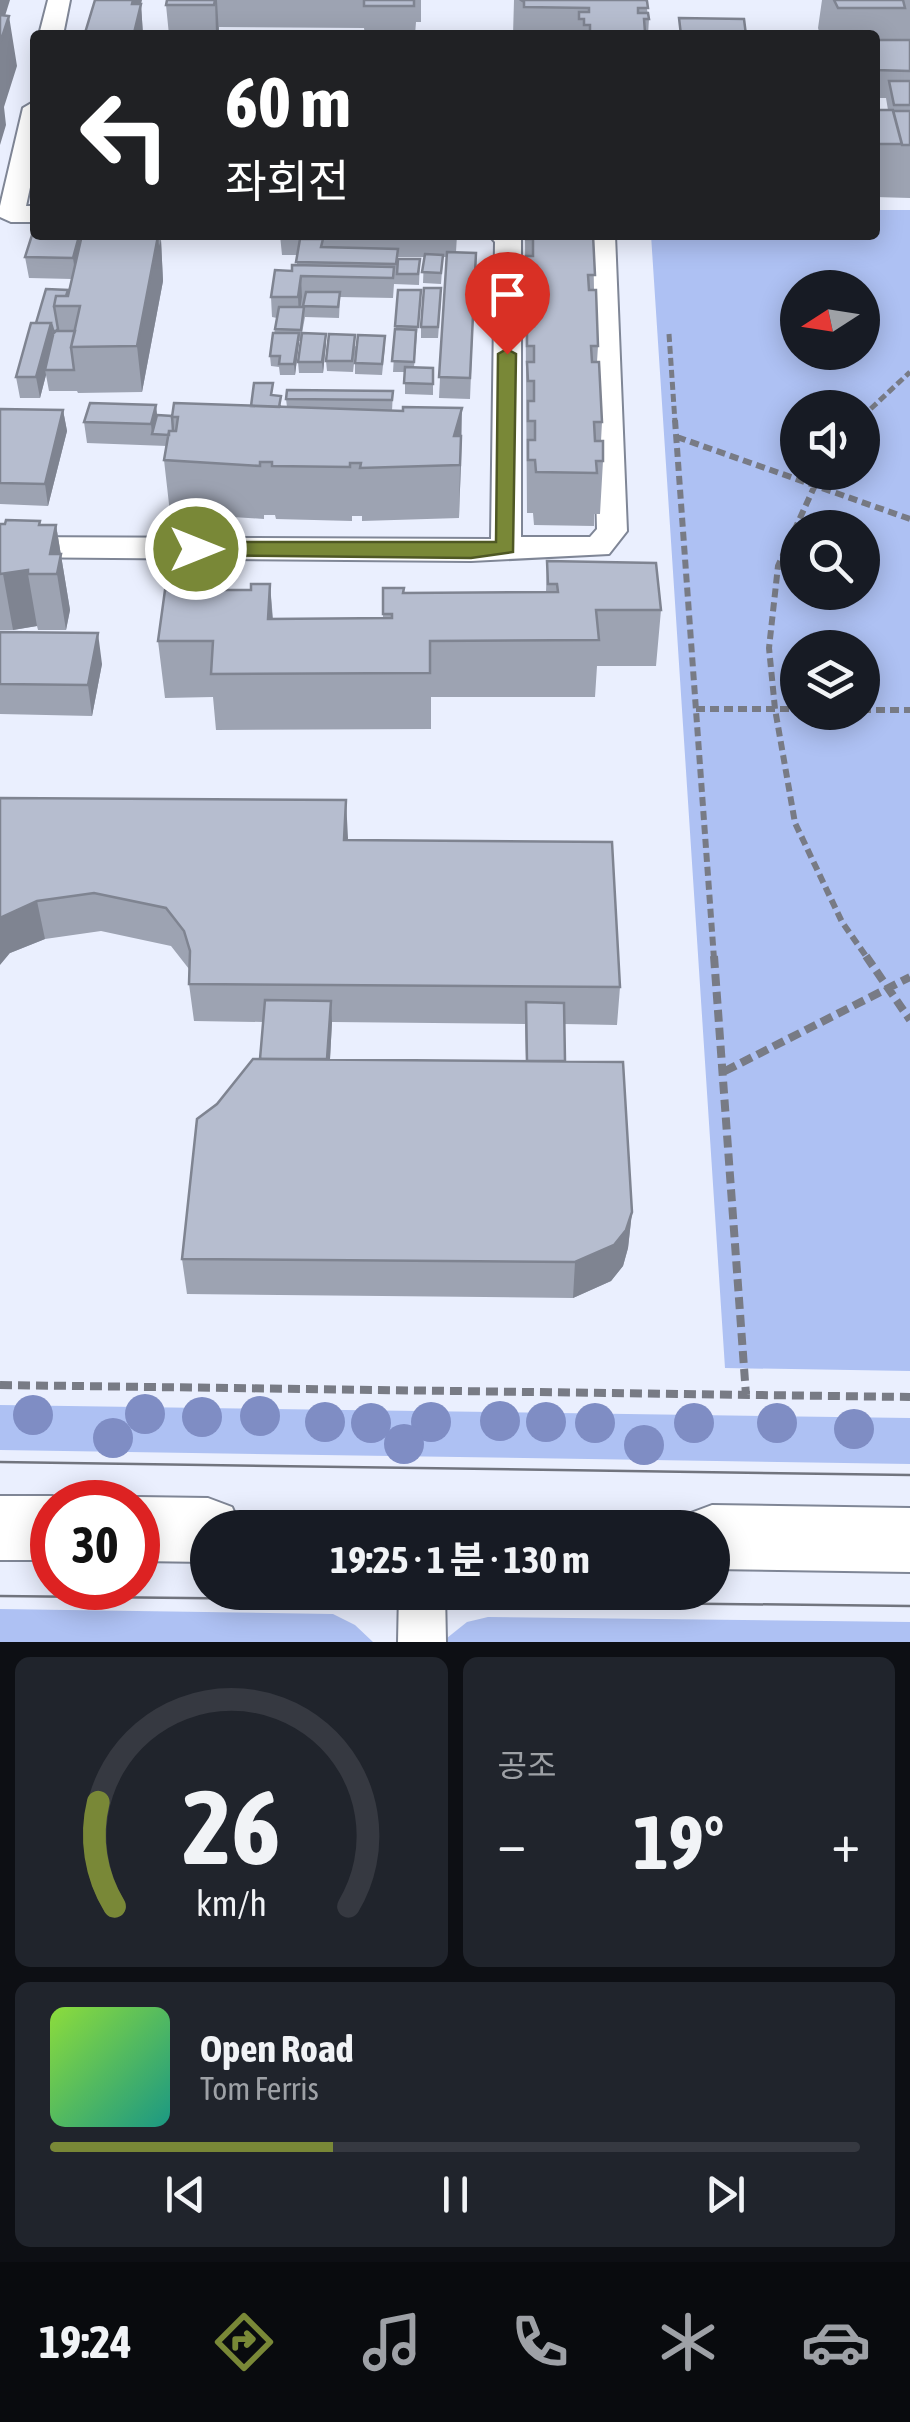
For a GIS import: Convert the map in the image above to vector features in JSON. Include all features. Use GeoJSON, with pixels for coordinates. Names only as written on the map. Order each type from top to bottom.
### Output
{"type":"FeatureCollection","features":[{"type":"Feature","properties":{"kind":"main road"},"geometry":{"type":"LineString","coordinates":[[0,1528],[30,1528]]}},
{"type":"Feature","properties":{"kind":"main road"},"geometry":{"type":"LineString","coordinates":[[160,1530],[190,1530]]}},
{"type":"Feature","properties":{"kind":"main road"},"geometry":{"type":"LineString","coordinates":[[730,1538],[910,1540]]}},
{"type":"Feature","properties":{"kind":"street"},"geometry":{"type":"LineString","coordinates":[[52,30],[59,0]]}},
{"type":"Feature","properties":{"kind":"street"},"geometry":{"type":"LineString","coordinates":[[15,215],[30,135]]}},
{"type":"Feature","properties":{"kind":"street"},"geometry":{"type":"LineString","coordinates":[[506,547],[508,240]]}},
{"type":"Feature","properties":{"kind":"street"},"geometry":{"type":"LineString","coordinates":[[0,547],[452,551],[598,547],[612,532],[602,240]]}},
{"type":"Feature","properties":{"kind":"street"},"geometry":{"type":"LineString","coordinates":[[422,1610],[422,1642]]}},
{"type":"Feature","properties":{"kind":"path"},"geometry":{"type":"LineString","coordinates":[[669,334],[746,1395]]}},
{"type":"Feature","properties":{"kind":"path"},"geometry":{"type":"LineString","coordinates":[[880,400],[910,372]]}},
{"type":"Feature","properties":{"kind":"path"},"geometry":{"type":"LineString","coordinates":[[677,438],[780,474]]}},
{"type":"Feature","properties":{"kind":"path"},"geometry":{"type":"LineString","coordinates":[[810,490],[778,566],[769,648],[774,709],[796,824],[842,922],[910,1020]]}},
{"type":"Feature","properties":{"kind":"path"},"geometry":{"type":"LineString","coordinates":[[826,490],[910,519]]}},
{"type":"Feature","properties":{"kind":"path"},"geometry":{"type":"LineString","coordinates":[[696,709],[780,709]]}},
{"type":"Feature","properties":{"kind":"path"},"geometry":{"type":"LineString","coordinates":[[880,710],[910,710]]}},
{"type":"Feature","properties":{"kind":"path"},"geometry":{"type":"LineString","coordinates":[[725,1071],[910,977]]}},
{"type":"Feature","properties":{"kind":"path"},"geometry":{"type":"LineString","coordinates":[[0,1385],[910,1397]]}},
{"type":"Feature","properties":{"kind":"shaded area"},"geometry":{"type":"Polygon","coordinates":[[[880,210],[910,210],[910,1371],[725,1368],[651,240],[880,240],[880,210]]]}},
{"type":"Feature","properties":{"kind":"shaded area"},"geometry":{"type":"Polygon","coordinates":[[[0,1405],[910,1418],[910,1464],[0,1450],[0,1405]]]}},
{"type":"Feature","properties":{"kind":"shaded area"},"geometry":{"type":"Polygon","coordinates":[[[0,1609],[333,1614],[355,1625],[373,1642],[0,1642],[0,1609]]]}},
{"type":"Feature","properties":{"kind":"shaded area"},"geometry":{"type":"Polygon","coordinates":[[[488,1617],[910,1622],[910,1642],[442,1642],[467,1622],[488,1617]]]}},
{"type":"Feature","properties":{"kind":"building"},"geometry":{"type":"Polygon","coordinates":[[[95,0],[133,0],[132,4],[141,4],[135,30],[86,30],[95,0]]]}},
{"type":"Feature","properties":{"kind":"building"},"geometry":{"type":"Polygon","coordinates":[[[167,0],[215,0],[214,5],[166,5],[167,0]]]}},
{"type":"Feature","properties":{"kind":"building"},"geometry":{"type":"Polygon","coordinates":[[[364,0],[414,0],[414,6],[364,6],[364,0]]]}},
{"type":"Feature","properties":{"kind":"building"},"geometry":{"type":"Polygon","coordinates":[[[521,0],[645,0],[648,8],[638,8],[638,13],[648,13],[649,19],[644,19],[645,30],[590,30],[584,19],[579,19],[579,12],[589,12],[589,8],[524,7],[521,0]]]}},
{"type":"Feature","properties":{"kind":"building"},"geometry":{"type":"Polygon","coordinates":[[[834,0],[903,0],[905,8],[838,8],[834,0]]]}},
{"type":"Feature","properties":{"kind":"building"},"geometry":{"type":"Polygon","coordinates":[[[0,15],[9,16],[0,43],[0,15]]]}},
{"type":"Feature","properties":{"kind":"building"},"geometry":{"type":"Polygon","coordinates":[[[679,18],[744,19],[745,30],[680,30],[679,18]]]}},
{"type":"Feature","properties":{"kind":"building"},"geometry":{"type":"Polygon","coordinates":[[[880,40],[910,40],[910,71],[880,70],[880,40]]]}},
{"type":"Feature","properties":{"kind":"building"},"geometry":{"type":"Polygon","coordinates":[[[889,81],[910,81],[910,105],[894,105],[889,81]]]}},
{"type":"Feature","properties":{"kind":"building"},"geometry":{"type":"Polygon","coordinates":[[[880,110],[893,110],[902,144],[880,144],[880,110]]]}},
{"type":"Feature","properties":{"kind":"building"},"geometry":{"type":"Polygon","coordinates":[[[893,111],[910,111],[910,145],[902,145],[893,111]]]}},
{"type":"Feature","properties":{"kind":"building"},"geometry":{"type":"Polygon","coordinates":[[[30,240],[78,240],[73,258],[25,257],[30,240]]]}},
{"type":"Feature","properties":{"kind":"building"},"geometry":{"type":"Polygon","coordinates":[[[81,240],[157,240],[137,346],[71,347],[80,306],[54,306],[56,296],[68,296],[81,240]]]}},
{"type":"Feature","properties":{"kind":"building"},"geometry":{"type":"Polygon","coordinates":[[[300,240],[323,240],[321,247],[398,249],[396,264],[296,262],[300,240]]]}},
{"type":"Feature","properties":{"kind":"building"},"geometry":{"type":"Polygon","coordinates":[[[533,240],[593,240],[595,275],[588,275],[589,290],[596,290],[598,346],[591,346],[592,362],[599,362],[602,422],[594,422],[595,441],[603,441],[603,461],[596,461],[597,473],[536,472],[535,460],[528,460],[528,440],[535,440],[535,421],[528,421],[534,381],[528,381],[527,362],[534,362],[534,346],[527,346],[527,325],[534,326],[534,308],[527,308],[527,290],[534,290],[533,275],[527,275],[526,256],[533,256],[533,240]]]}},
{"type":"Feature","properties":{"kind":"building"},"geometry":{"type":"Polygon","coordinates":[[[447,252],[476,253],[470,378],[439,377],[447,252]]]}},
{"type":"Feature","properties":{"kind":"building"},"geometry":{"type":"Polygon","coordinates":[[[425,254],[443,255],[441,273],[422,272],[425,254]]]}},
{"type":"Feature","properties":{"kind":"building"},"geometry":{"type":"Polygon","coordinates":[[[398,259],[420,259],[418,274],[397,274],[398,259]]]}},
{"type":"Feature","properties":{"kind":"building"},"geometry":{"type":"Polygon","coordinates":[[[292,265],[394,267],[393,278],[301,276],[298,297],[271,297],[275,270],[292,271],[292,265]]]}},
{"type":"Feature","properties":{"kind":"building"},"geometry":{"type":"Polygon","coordinates":[[[424,288],[441,288],[438,327],[421,327],[424,288]]]}},
{"type":"Feature","properties":{"kind":"building"},"geometry":{"type":"Polygon","coordinates":[[[46,289],[68,290],[66,296],[56,296],[58,329],[54,333],[51,323],[36,323],[46,289]]]}},
{"type":"Feature","properties":{"kind":"building"},"geometry":{"type":"Polygon","coordinates":[[[398,290],[421,290],[418,327],[395,326],[398,290]]]}},
{"type":"Feature","properties":{"kind":"building"},"geometry":{"type":"Polygon","coordinates":[[[306,292],[340,292],[338,307],[303,306],[306,292]]]}},
{"type":"Feature","properties":{"kind":"building"},"geometry":{"type":"Polygon","coordinates":[[[279,307],[304,307],[301,330],[275,329],[279,307]]]}},
{"type":"Feature","properties":{"kind":"building"},"geometry":{"type":"Polygon","coordinates":[[[31,323],[51,323],[36,377],[16,377],[31,323]]]}},
{"type":"Feature","properties":{"kind":"building"},"geometry":{"type":"Polygon","coordinates":[[[395,329],[416,330],[414,362],[392,361],[395,329]]]}},
{"type":"Feature","properties":{"kind":"building"},"geometry":{"type":"Polygon","coordinates":[[[54,331],[75,331],[71,347],[74,370],[45,370],[54,331]]]}},
{"type":"Feature","properties":{"kind":"building"},"geometry":{"type":"Polygon","coordinates":[[[273,333],[299,333],[294,364],[279,364],[280,356],[270,356],[273,333]]]}},
{"type":"Feature","properties":{"kind":"building"},"geometry":{"type":"Polygon","coordinates":[[[302,333],[326,334],[322,362],[298,362],[302,333]]]}},
{"type":"Feature","properties":{"kind":"building"},"geometry":{"type":"Polygon","coordinates":[[[329,334],[355,335],[352,361],[326,361],[329,334]]]}},
{"type":"Feature","properties":{"kind":"building"},"geometry":{"type":"Polygon","coordinates":[[[358,335],[385,336],[382,364],[355,363],[358,335]]]}},
{"type":"Feature","properties":{"kind":"building"},"geometry":{"type":"Polygon","coordinates":[[[405,367],[433,368],[433,384],[404,383],[405,367]]]}},
{"type":"Feature","properties":{"kind":"building"},"geometry":{"type":"Polygon","coordinates":[[[254,383],[273,383],[271,395],[281,396],[279,407],[251,406],[254,383]]]}},
{"type":"Feature","properties":{"kind":"building"},"geometry":{"type":"Polygon","coordinates":[[[287,390],[393,391],[392,400],[286,399],[287,390]]]}},
{"type":"Feature","properties":{"kind":"building"},"geometry":{"type":"Polygon","coordinates":[[[90,403],[156,405],[151,424],[84,422],[90,403]]]}},
{"type":"Feature","properties":{"kind":"building"},"geometry":{"type":"Polygon","coordinates":[[[174,403],[403,411],[403,407],[462,408],[454,436],[461,436],[460,465],[360,468],[361,463],[350,463],[350,467],[272,466],[272,462],[260,462],[260,466],[164,460],[169,431],[176,431],[174,403]]]}},
{"type":"Feature","properties":{"kind":"building"},"geometry":{"type":"Polygon","coordinates":[[[0,409],[63,410],[45,484],[0,483],[0,409]]]}},
{"type":"Feature","properties":{"kind":"building"},"geometry":{"type":"Polygon","coordinates":[[[157,415],[172,416],[173,431],[169,435],[152,434],[157,415]]]}},
{"type":"Feature","properties":{"kind":"building"},"geometry":{"type":"Polygon","coordinates":[[[6,520],[56,525],[50,554],[61,554],[57,574],[28,574],[28,570],[0,574],[0,524],[6,520]]]}},
{"type":"Feature","properties":{"kind":"building"},"geometry":{"type":"Polygon","coordinates":[[[547,561],[656,563],[661,610],[596,610],[599,640],[430,641],[430,673],[211,674],[213,641],[158,641],[165,590],[251,590],[251,584],[270,584],[268,619],[392,618],[392,614],[383,614],[383,588],[404,588],[403,593],[558,592],[557,584],[548,584],[547,561]]]}},
{"type":"Feature","properties":{"kind":"building"},"geometry":{"type":"Polygon","coordinates":[[[0,632],[98,633],[88,685],[0,684],[0,632]]]}},
{"type":"Feature","properties":{"kind":"building"},"geometry":{"type":"Polygon","coordinates":[[[0,798],[346,800],[344,840],[612,842],[620,987],[189,984],[190,951],[184,931],[166,908],[94,893],[37,901],[0,918],[0,798]]]}},
{"type":"Feature","properties":{"kind":"building"},"geometry":{"type":"Polygon","coordinates":[[[265,1000],[331,1001],[327,1059],[260,1059],[265,1000]]]}},
{"type":"Feature","properties":{"kind":"building"},"geometry":{"type":"Polygon","coordinates":[[[526,1002],[564,1003],[565,1061],[527,1061],[526,1002]]]}},
{"type":"Feature","properties":{"kind":"building"},"geometry":{"type":"Polygon","coordinates":[[[253,1059],[623,1062],[632,1212],[626,1230],[614,1245],[575,1262],[182,1259],[197,1119],[217,1104],[253,1059]]]}},
{"type":"Feature","properties":{"kind":"tram line"},"geometry":{"type":"LineString","coordinates":[[0,1462],[910,1475]]}},
{"type":"Feature","properties":{"kind":"tram line"},"geometry":{"type":"LineString","coordinates":[[0,1596],[910,1606]]}},
{"type":"Feature","properties":{"kind":"route"},"geometry":{"type":"LineString","coordinates":[[196,549],[471,551],[506,547],[507,354]]}}]}
